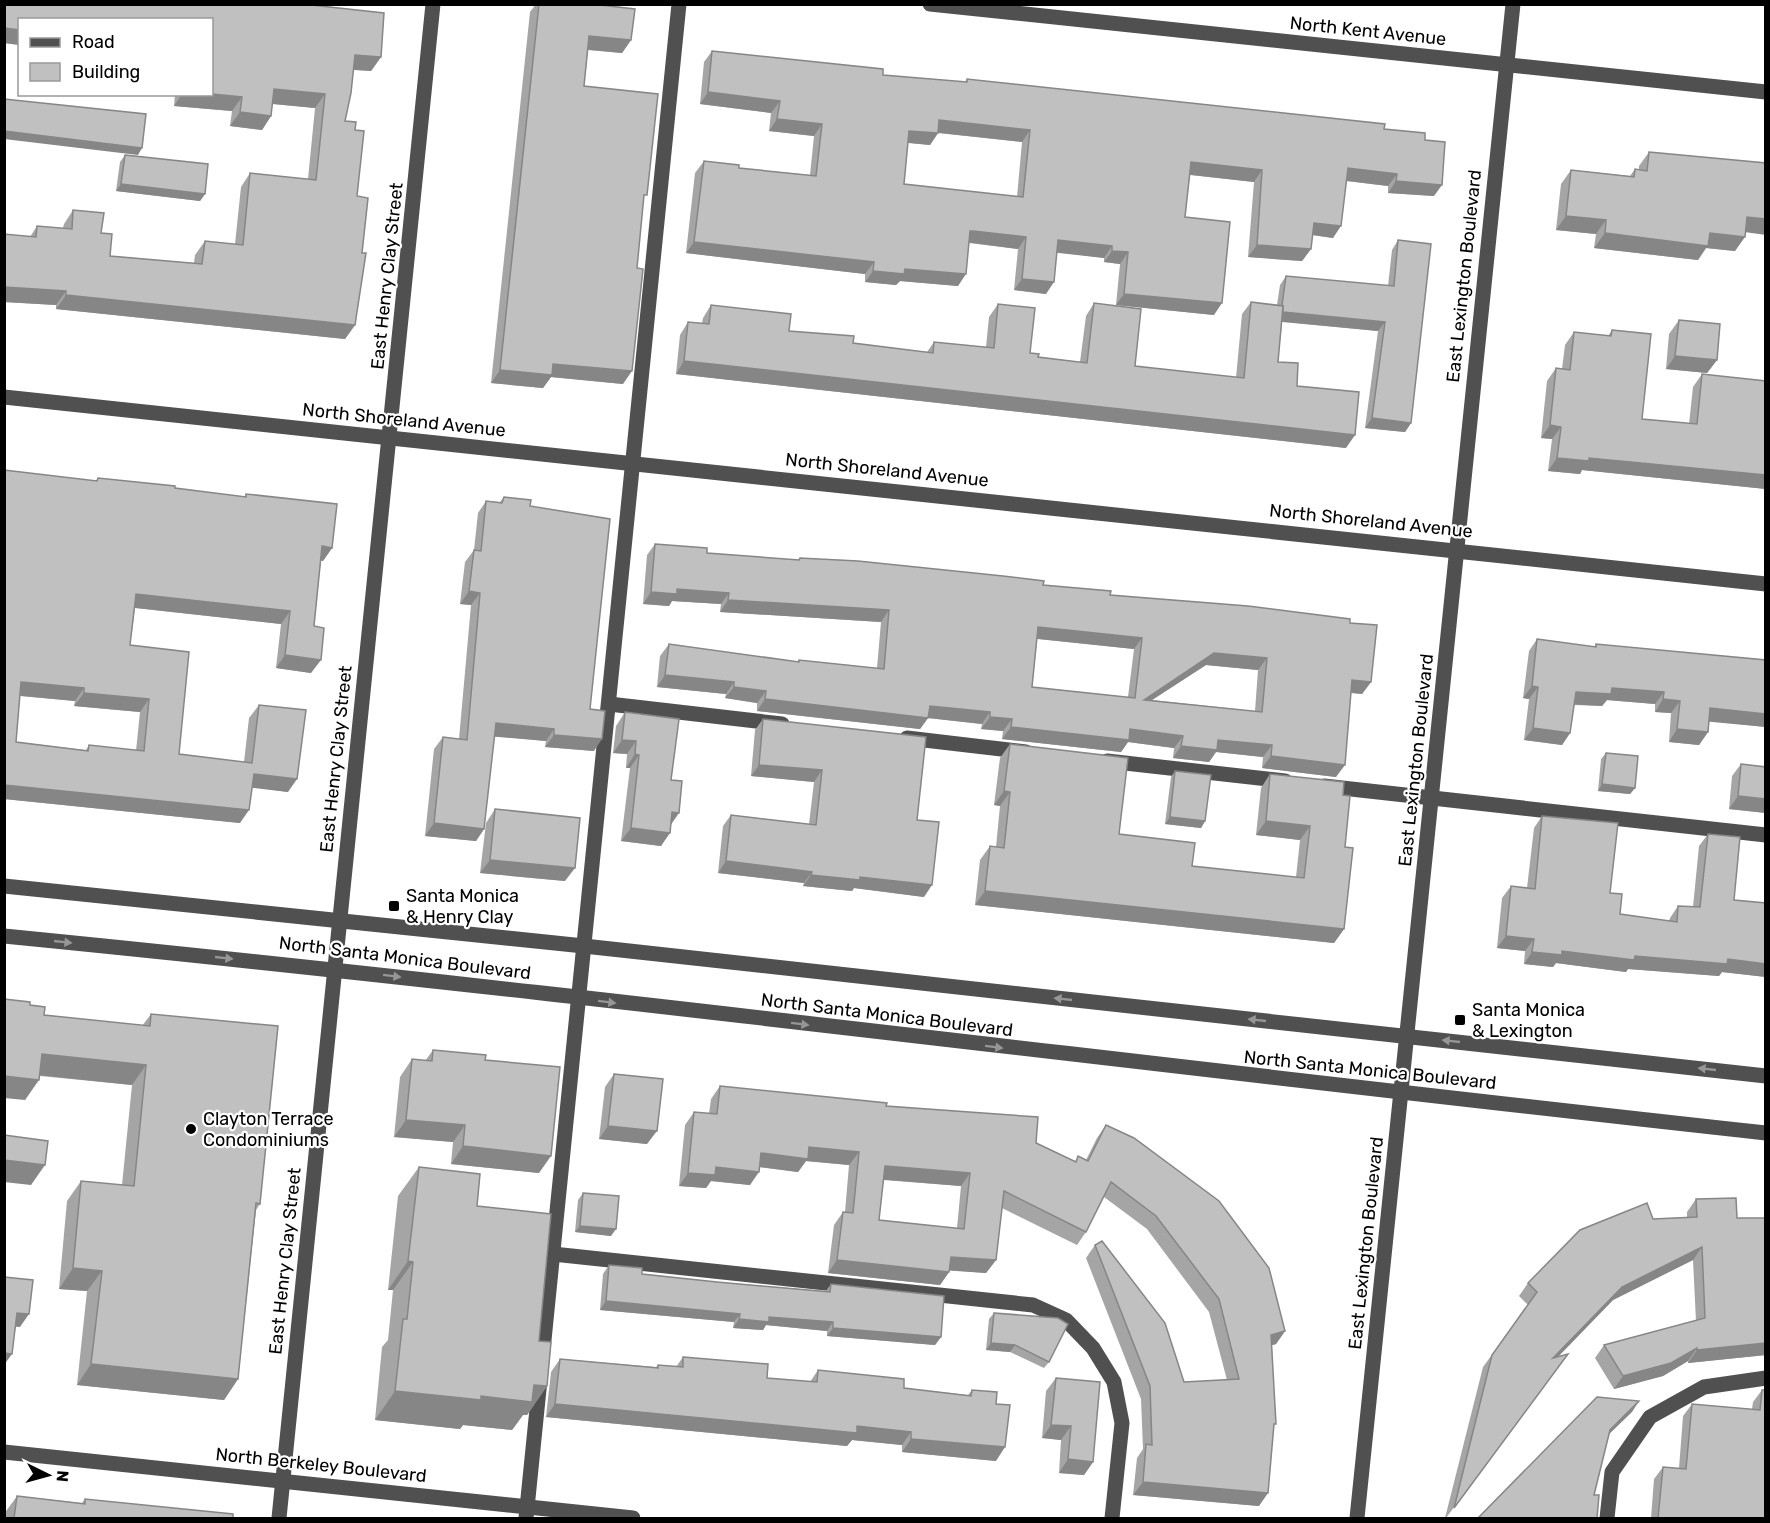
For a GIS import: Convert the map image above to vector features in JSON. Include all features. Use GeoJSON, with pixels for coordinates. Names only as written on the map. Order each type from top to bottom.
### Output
{"type":"FeatureCollection","features":[{"type":"Feature","properties":{"kind":"street","name":"East Henry Clay Street"},"geometry":{"type":"LineString","coordinates":[[279,1518],[433,4]]}},
{"type":"Feature","properties":{"kind":"street"},"geometry":{"type":"LineString","coordinates":[[527,1513],[679,4]]}},
{"type":"Feature","properties":{"kind":"street","name":"North Kent Avenue"},"geometry":{"type":"LineString","coordinates":[[930,4],[1766,92]]}},
{"type":"Feature","properties":{"kind":"street","name":"East Lexington Boulevard"},"geometry":{"type":"LineString","coordinates":[[1357,1518],[1513,4]]}},
{"type":"Feature","properties":{"kind":"street","name":"North Shoreland Avenue"},"geometry":{"type":"LineString","coordinates":[[4,397],[1766,584]]}},
{"type":"Feature","properties":{"kind":"street"},"geometry":{"type":"LineString","coordinates":[[609,704],[798,726]]}},
{"type":"Feature","properties":{"kind":"street"},"geometry":{"type":"LineString","coordinates":[[892,736],[1046,754]]}},
{"type":"Feature","properties":{"kind":"street"},"geometry":{"type":"LineString","coordinates":[[1093,759],[1766,835]]}},
{"type":"Feature","properties":{"kind":"street","name":"North Santa Monica Boulevard"},"geometry":{"type":"LineString","coordinates":[[4,886],[584,946],[1766,1076]]}},
{"type":"Feature","properties":{"kind":"street","name":"North Santa Monica Boulevard"},"geometry":{"type":"LineString","coordinates":[[4,936],[334,969],[1402,1094],[1766,1134]]}},
{"type":"Feature","properties":{"kind":"street"},"geometry":{"type":"LineString","coordinates":[[553,1254],[1033,1305],[1066,1320],[1093,1348],[1113,1382],[1122,1423],[1112,1518]]}},
{"type":"Feature","properties":{"kind":"street"},"geometry":{"type":"LineString","coordinates":[[1607,1518],[1612,1472],[1650,1417],[1704,1387],[1766,1378]]}},
{"type":"Feature","properties":{"kind":"street","name":"North Berkeley Boulevard"},"geometry":{"type":"LineString","coordinates":[[4,1452],[284,1480],[527,1513],[633,1518]]}},
{"type":"Feature","properties":{"kind":"building"},"geometry":{"type":"Polygon","coordinates":[[[4,4],[302,4],[384,13],[381,57],[355,55],[345,121],[356,122],[355,130],[364,131],[357,196],[368,198],[362,253],[366,253],[355,325],[66,295],[66,291],[4,287],[4,234],[36,237],[37,226],[72,229],[73,210],[104,213],[101,233],[112,234],[110,256],[202,264],[205,241],[243,245],[250,173],[316,180],[325,94],[274,89],[271,116],[240,112],[242,97],[213,94],[213,18],[18,18],[18,30],[4,28],[4,4]]]}},
{"type":"Feature","properties":{"kind":"building"},"geometry":{"type":"Polygon","coordinates":[[[539,4],[591,4],[635,9],[631,40],[589,36],[584,86],[658,94],[637,268],[643,269],[632,371],[553,364],[552,375],[500,370],[539,4]]]}},
{"type":"Feature","properties":{"kind":"building"},"geometry":{"type":"Polygon","coordinates":[[[712,51],[883,69],[883,75],[967,82],[967,79],[1385,124],[1384,129],[1425,133],[1425,140],[1445,142],[1442,185],[1396,181],[1397,174],[1348,168],[1341,226],[1314,223],[1311,249],[1257,245],[1262,170],[1191,162],[1185,217],[1230,222],[1222,303],[1124,294],[1128,252],[1112,251],[1112,246],[1058,240],[1054,282],[1022,279],[1026,237],[973,231],[970,231],[966,274],[905,269],[904,274],[873,271],[874,262],[694,242],[704,161],[739,165],[739,168],[816,176],[822,124],[777,119],[780,101],[708,92],[712,51]],[[939,120],[938,133],[909,131],[904,184],[1023,197],[1030,130],[939,120]]]}},
{"type":"Feature","properties":{"kind":"building"},"geometry":{"type":"Polygon","coordinates":[[[4,99],[146,114],[142,148],[4,131],[4,99]]]}},
{"type":"Feature","properties":{"kind":"building"},"geometry":{"type":"Polygon","coordinates":[[[1649,152],[1766,163],[1766,219],[1747,217],[1745,237],[1710,233],[1708,246],[1605,233],[1606,220],[1566,216],[1571,170],[1634,177],[1635,169],[1647,171],[1649,152]]]}},
{"type":"Feature","properties":{"kind":"building"},"geometry":{"type":"Polygon","coordinates":[[[125,155],[208,164],[205,194],[121,184],[125,155]]]}},
{"type":"Feature","properties":{"kind":"building"},"geometry":{"type":"Polygon","coordinates":[[[1398,240],[1431,244],[1411,423],[1372,418],[1385,322],[1283,312],[1282,305],[1286,276],[1394,286],[1398,240]]]}},
{"type":"Feature","properties":{"kind":"building"},"geometry":{"type":"Polygon","coordinates":[[[1251,302],[1283,306],[1278,362],[1298,363],[1297,386],[1359,392],[1355,435],[684,361],[688,322],[709,324],[711,305],[791,314],[789,331],[854,336],[853,343],[933,353],[934,342],[994,348],[998,304],[1035,308],[1030,353],[1039,354],[1038,357],[1087,363],[1094,303],[1141,309],[1135,366],[1244,378],[1251,302]]]}},
{"type":"Feature","properties":{"kind":"building"},"geometry":{"type":"Polygon","coordinates":[[[1679,320],[1720,324],[1717,360],[1675,356],[1679,320]]]}},
{"type":"Feature","properties":{"kind":"building"},"geometry":{"type":"Polygon","coordinates":[[[1612,330],[1651,334],[1642,419],[1697,424],[1702,374],[1766,381],[1766,475],[1589,458],[1589,461],[1557,458],[1561,427],[1550,425],[1556,368],[1570,370],[1574,332],[1611,336],[1612,330]]]}},
{"type":"Feature","properties":{"kind":"building"},"geometry":{"type":"Polygon","coordinates":[[[4,470],[97,481],[98,478],[175,486],[175,488],[246,497],[246,494],[337,504],[332,548],[322,546],[314,626],[324,628],[321,660],[285,655],[290,611],[136,594],[130,645],[189,652],[179,754],[252,763],[259,705],[306,710],[297,779],[254,774],[249,810],[4,785],[4,470]],[[21,682],[16,742],[88,751],[89,745],[144,751],[149,699],[84,693],[84,688],[21,682]]]}},
{"type":"Feature","properties":{"kind":"building"},"geometry":{"type":"Polygon","coordinates":[[[504,497],[531,500],[530,506],[610,519],[590,709],[605,711],[602,739],[554,735],[554,729],[496,723],[484,829],[434,823],[443,737],[467,740],[480,593],[469,591],[474,550],[481,551],[486,501],[502,503],[504,497]]]}},
{"type":"Feature","properties":{"kind":"building"},"geometry":{"type":"Polygon","coordinates":[[[655,544],[707,548],[707,553],[799,560],[800,558],[858,561],[1003,576],[1044,581],[1043,585],[1111,591],[1110,595],[1248,606],[1350,619],[1350,623],[1377,625],[1371,682],[1352,680],[1345,765],[1271,756],[1272,745],[1218,740],[1217,750],[1181,746],[1183,736],[1130,729],[1129,740],[1011,727],[1012,719],[990,717],[990,712],[930,706],[928,718],[765,699],[766,691],[734,687],[734,682],[665,675],[669,644],[799,662],[799,660],[884,669],[889,610],[728,600],[729,593],[677,589],[677,594],[651,592],[655,544]],[[1038,627],[1032,687],[1135,698],[1142,638],[1038,627]],[[1214,653],[1144,700],[1262,712],[1267,658],[1214,653]]]}},
{"type":"Feature","properties":{"kind":"building"},"geometry":{"type":"Polygon","coordinates":[[[1537,639],[1596,647],[1596,644],[1766,660],[1766,714],[1710,708],[1708,732],[1677,729],[1680,701],[1663,699],[1664,692],[1612,688],[1611,694],[1576,692],[1570,733],[1533,728],[1538,687],[1532,686],[1537,639]]]}},
{"type":"Feature","properties":{"kind":"building"},"geometry":{"type":"Polygon","coordinates":[[[625,712],[679,719],[671,780],[682,781],[679,813],[672,812],[670,833],[631,828],[639,755],[635,754],[636,741],[622,740],[625,712]]]}},
{"type":"Feature","properties":{"kind":"building"},"geometry":{"type":"Polygon","coordinates":[[[763,719],[926,737],[917,820],[939,822],[932,885],[860,877],[860,880],[811,875],[812,872],[726,861],[731,815],[816,825],[822,770],[759,765],[763,719]]]}},
{"type":"Feature","properties":{"kind":"building"},"geometry":{"type":"Polygon","coordinates":[[[1010,744],[1128,758],[1119,834],[1195,843],[1192,866],[1304,878],[1310,826],[1266,821],[1270,774],[1344,782],[1343,795],[1350,796],[1345,847],[1353,848],[1344,929],[985,891],[990,846],[1004,848],[1010,792],[1004,791],[1010,744]]]}},
{"type":"Feature","properties":{"kind":"building"},"geometry":{"type":"Polygon","coordinates":[[[1606,753],[1638,756],[1635,788],[1602,784],[1606,753]]]}},
{"type":"Feature","properties":{"kind":"building"},"geometry":{"type":"Polygon","coordinates":[[[1741,764],[1766,767],[1766,799],[1738,796],[1741,764]]]}},
{"type":"Feature","properties":{"kind":"building"},"geometry":{"type":"Polygon","coordinates":[[[1175,771],[1211,775],[1205,821],[1170,817],[1175,771]]]}},
{"type":"Feature","properties":{"kind":"building"},"geometry":{"type":"Polygon","coordinates":[[[495,809],[580,818],[575,868],[490,860],[495,809]]]}},
{"type":"Feature","properties":{"kind":"building"},"geometry":{"type":"Polygon","coordinates":[[[1542,816],[1618,823],[1610,893],[1622,894],[1620,914],[1677,922],[1678,906],[1700,907],[1708,834],[1740,837],[1734,900],[1766,903],[1766,964],[1728,959],[1727,964],[1635,956],[1634,960],[1562,951],[1562,955],[1532,952],[1534,939],[1506,936],[1511,886],[1535,889],[1542,816]]]}},
{"type":"Feature","properties":{"kind":"building"},"geometry":{"type":"Polygon","coordinates":[[[4,999],[30,1002],[30,1005],[45,1007],[44,1015],[150,1026],[151,1014],[278,1026],[260,1204],[256,1203],[238,1379],[91,1364],[102,1271],[73,1268],[81,1181],[134,1186],[146,1065],[42,1054],[39,1080],[4,1076],[4,999]]]}},
{"type":"Feature","properties":{"kind":"building"},"geometry":{"type":"Polygon","coordinates":[[[433,1050],[486,1055],[485,1060],[560,1067],[551,1156],[463,1146],[465,1125],[406,1120],[412,1059],[432,1061],[433,1050]]]}},
{"type":"Feature","properties":{"kind":"building"},"geometry":{"type":"Polygon","coordinates":[[[614,1074],[663,1079],[657,1131],[608,1126],[614,1074]]]}},
{"type":"Feature","properties":{"kind":"building"},"geometry":{"type":"Polygon","coordinates":[[[720,1086],[887,1103],[886,1106],[1038,1117],[1036,1143],[1076,1162],[1078,1156],[1088,1161],[1106,1125],[1134,1138],[1219,1201],[1269,1268],[1285,1331],[1271,1335],[1276,1424],[1274,1424],[1268,1493],[1143,1482],[1146,1444],[1152,1445],[1150,1386],[1095,1245],[1102,1241],[1165,1323],[1184,1382],[1239,1379],[1219,1299],[1156,1216],[1111,1182],[1086,1232],[1004,1191],[996,1260],[951,1257],[949,1272],[837,1260],[843,1212],[853,1213],[859,1152],[809,1147],[808,1159],[761,1153],[759,1172],[716,1167],[715,1175],[688,1173],[694,1112],[717,1114],[720,1086]],[[885,1166],[879,1220],[964,1229],[970,1173],[885,1166]]]}},
{"type":"Feature","properties":{"kind":"building"},"geometry":{"type":"Polygon","coordinates":[[[4,1135],[48,1141],[45,1165],[4,1160],[4,1135]]]}},
{"type":"Feature","properties":{"kind":"building"},"geometry":{"type":"Polygon","coordinates":[[[419,1167],[480,1174],[477,1206],[551,1214],[539,1341],[551,1342],[547,1386],[534,1385],[532,1402],[481,1396],[481,1400],[395,1391],[403,1319],[407,1319],[413,1262],[408,1261],[419,1167]]]}},
{"type":"Feature","properties":{"kind":"building"},"geometry":{"type":"Polygon","coordinates":[[[583,1193],[619,1196],[616,1229],[580,1226],[583,1193]]]}},
{"type":"Feature","properties":{"kind":"building"},"geometry":{"type":"Polygon","coordinates":[[[1736,1198],[1737,1218],[1766,1218],[1766,1343],[1697,1350],[1697,1348],[1671,1363],[1623,1376],[1604,1345],[1705,1318],[1702,1247],[1622,1287],[1553,1358],[1568,1354],[1454,1508],[1492,1355],[1537,1292],[1528,1283],[1580,1230],[1647,1203],[1653,1219],[1697,1217],[1696,1199],[1736,1198]]]}},
{"type":"Feature","properties":{"kind":"building"},"geometry":{"type":"Polygon","coordinates":[[[609,1265],[642,1268],[642,1274],[717,1282],[830,1292],[831,1284],[944,1296],[941,1337],[833,1328],[833,1322],[769,1317],[769,1322],[739,1319],[740,1314],[606,1301],[609,1265]]]}},
{"type":"Feature","properties":{"kind":"building"},"geometry":{"type":"Polygon","coordinates":[[[4,1277],[33,1280],[29,1314],[17,1313],[12,1354],[4,1353],[4,1277]]]}},
{"type":"Feature","properties":{"kind":"building"},"geometry":{"type":"Polygon","coordinates":[[[994,1313],[1058,1318],[1068,1324],[1049,1362],[1015,1345],[991,1343],[994,1313]]]}},
{"type":"Feature","properties":{"kind":"building"},"geometry":{"type":"Polygon","coordinates":[[[683,1357],[768,1364],[767,1378],[817,1382],[818,1370],[904,1379],[904,1388],[971,1396],[972,1390],[997,1392],[996,1404],[1010,1405],[1005,1447],[911,1439],[911,1432],[857,1426],[857,1433],[555,1404],[560,1359],[658,1368],[658,1365],[683,1367],[683,1357]]]}},
{"type":"Feature","properties":{"kind":"building"},"geometry":{"type":"Polygon","coordinates":[[[1056,1378],[1100,1382],[1093,1462],[1068,1459],[1071,1426],[1051,1425],[1056,1378]]]}},
{"type":"Feature","properties":{"kind":"building"},"geometry":{"type":"Polygon","coordinates":[[[1762,1390],[1766,1390],[1766,1518],[1658,1518],[1663,1467],[1686,1469],[1692,1404],[1760,1410],[1762,1390]]]}},
{"type":"Feature","properties":{"kind":"building"},"geometry":{"type":"Polygon","coordinates":[[[1597,1397],[1639,1401],[1610,1430],[1594,1495],[1599,1495],[1597,1518],[1478,1518],[1597,1397]]]}},
{"type":"Feature","properties":{"kind":"building"},"geometry":{"type":"Polygon","coordinates":[[[17,1496],[85,1504],[85,1499],[233,1514],[233,1518],[14,1518],[17,1496]]]}},
{"type":"Feature","properties":{"kind":"place","name":"Santa Monica & Henry Clay"},"geometry":{"type":"Point","coordinates":[394,906]}},
{"type":"Feature","properties":{"kind":"place","name":"Santa Monica & Lexington"},"geometry":{"type":"Point","coordinates":[1460,1020]}},
{"type":"Feature","properties":{"kind":"place","name":"Clayton Terrace Condominiums"},"geometry":{"type":"Point","coordinates":[191,1129]}}]}
